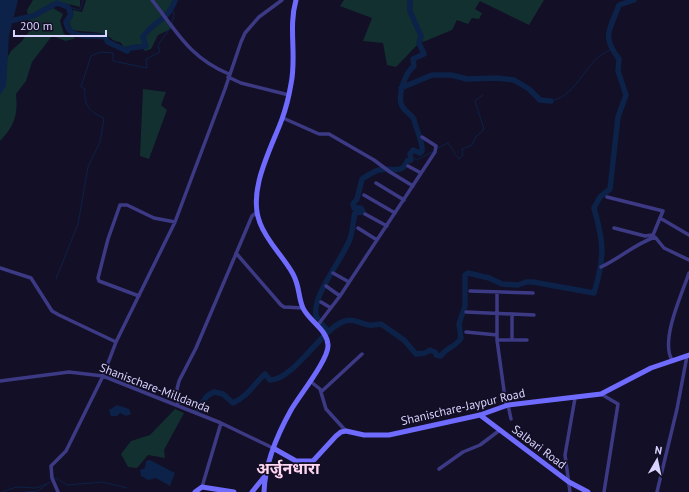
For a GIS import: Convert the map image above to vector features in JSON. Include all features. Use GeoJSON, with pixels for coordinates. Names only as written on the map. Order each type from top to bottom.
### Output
{"type":"FeatureCollection","features":[{"type":"Feature","properties":{"kind":"street"},"geometry":{"type":"LineString","coordinates":[[152,0],[188,49],[200,59],[241,83],[289,95]]}},
{"type":"Feature","properties":{"kind":"street"},"geometry":{"type":"LineString","coordinates":[[58,492],[52,478],[51,466],[66,451],[103,376],[116,342],[175,222],[245,33],[259,17],[282,0]]}},
{"type":"Feature","properties":{"kind":"street"},"geometry":{"type":"LineString","coordinates":[[296,0],[292,24],[292,82],[282,118],[261,173],[256,213],[260,225],[292,273],[300,288],[303,308]]}},
{"type":"Feature","properties":{"kind":"street"},"geometry":{"type":"LineString","coordinates":[[282,118],[319,134],[330,134],[374,160],[382,167],[413,186]]}},
{"type":"Feature","properties":{"kind":"street"},"geometry":{"type":"LineString","coordinates":[[320,323],[387,226],[436,149],[435,144],[422,137]]}},
{"type":"Feature","properties":{"kind":"street"},"geometry":{"type":"LineString","coordinates":[[408,166],[422,173]]}},
{"type":"Feature","properties":{"kind":"street"},"geometry":{"type":"LineString","coordinates":[[376,183],[404,200]]}},
{"type":"Feature","properties":{"kind":"street"},"geometry":{"type":"LineString","coordinates":[[364,195],[395,213]]}},
{"type":"Feature","properties":{"kind":"street"},"geometry":{"type":"LineString","coordinates":[[601,267],[621,257],[639,243],[654,236],[663,211],[607,197]]}},
{"type":"Feature","properties":{"kind":"street"},"geometry":{"type":"LineString","coordinates":[[139,296],[99,281],[98,278],[108,239],[120,205],[127,205],[154,218],[175,222]]}},
{"type":"Feature","properties":{"kind":"street"},"geometry":{"type":"LineString","coordinates":[[178,406],[177,389],[179,381],[196,348],[252,216],[256,213]]}},
{"type":"Feature","properties":{"kind":"street"},"geometry":{"type":"LineString","coordinates":[[365,214],[387,226]]}},
{"type":"Feature","properties":{"kind":"street"},"geometry":{"type":"LineString","coordinates":[[660,218],[689,236]]}},
{"type":"Feature","properties":{"kind":"street"},"geometry":{"type":"LineString","coordinates":[[358,228],[377,240]]}},
{"type":"Feature","properties":{"kind":"street"},"geometry":{"type":"LineString","coordinates":[[614,228],[645,236],[654,236]]}},
{"type":"Feature","properties":{"kind":"street"},"geometry":{"type":"LineString","coordinates":[[654,236],[664,248],[689,260]]}},
{"type":"Feature","properties":{"kind":"street"},"geometry":{"type":"LineString","coordinates":[[236,253],[281,305],[284,307],[303,308],[320,323],[326,335],[328,348],[310,381],[292,408],[274,448],[265,476],[264,492]]}},
{"type":"Feature","properties":{"kind":"street"},"geometry":{"type":"LineString","coordinates":[[0,268],[31,278],[52,311],[58,315],[116,342]]}},
{"type":"Feature","properties":{"kind":"street"},"geometry":{"type":"LineString","coordinates":[[333,273],[349,282]]}},
{"type":"Feature","properties":{"kind":"street"},"geometry":{"type":"LineString","coordinates":[[672,360],[669,345],[670,328],[689,273]]}},
{"type":"Feature","properties":{"kind":"street"},"geometry":{"type":"LineString","coordinates":[[326,286],[340,296]]}},
{"type":"Feature","properties":{"kind":"street"},"geometry":{"type":"LineString","coordinates":[[470,291],[533,293]]}},
{"type":"Feature","properties":{"kind":"street"},"geometry":{"type":"LineString","coordinates":[[497,292],[497,340],[507,405],[511,419]]}},
{"type":"Feature","properties":{"kind":"street"},"geometry":{"type":"LineString","coordinates":[[321,302],[331,308]]}},
{"type":"Feature","properties":{"kind":"street"},"geometry":{"type":"LineString","coordinates":[[466,312],[534,315]]}},
{"type":"Feature","properties":{"kind":"street"},"geometry":{"type":"LineString","coordinates":[[512,314],[512,340]]}},
{"type":"Feature","properties":{"kind":"street"},"geometry":{"type":"LineString","coordinates":[[466,332],[497,335]]}},
{"type":"Feature","properties":{"kind":"street"},"geometry":{"type":"LineString","coordinates":[[497,340],[527,340]]}},
{"type":"Feature","properties":{"kind":"street"},"geometry":{"type":"LineString","coordinates":[[321,392],[362,354]]}},
{"type":"Feature","properties":{"kind":"street"},"geometry":{"type":"LineString","coordinates":[[657,492],[688,356]]}},
{"type":"Feature","properties":{"kind":"street","name":"Shanischare-Jaypur Road"},"geometry":{"type":"LineString","coordinates":[[346,431],[364,435],[389,435],[480,415],[507,405],[601,394],[637,375],[672,360],[688,356]]}},
{"type":"Feature","properties":{"kind":"street","name":"Shanischare-Milldanda"},"geometry":{"type":"LineString","coordinates":[[0,381],[69,372],[103,376],[221,424],[274,448]]}},
{"type":"Feature","properties":{"kind":"street"},"geometry":{"type":"LineString","coordinates":[[274,448],[296,461],[313,461],[336,436],[346,431],[326,409],[318,386],[310,381]]}},
{"type":"Feature","properties":{"kind":"street"},"geometry":{"type":"LineString","coordinates":[[601,394],[618,404],[604,492]]}},
{"type":"Feature","properties":{"kind":"street"},"geometry":{"type":"LineString","coordinates":[[570,492],[565,455],[574,398]]}},
{"type":"Feature","properties":{"kind":"street","name":"Salbari Road"},"geometry":{"type":"LineString","coordinates":[[480,415],[569,482],[588,492]]}},
{"type":"Feature","properties":{"kind":"street"},"geometry":{"type":"LineString","coordinates":[[195,492],[202,487],[221,424]]}},
{"type":"Feature","properties":{"kind":"street"},"geometry":{"type":"LineString","coordinates":[[439,469],[463,452],[480,445],[500,430]]}},
{"type":"Feature","properties":{"kind":"street"},"geometry":{"type":"LineString","coordinates":[[252,492],[265,476]]}},
{"type":"Feature","properties":{"kind":"street"},"geometry":{"type":"LineString","coordinates":[[202,487],[209,490],[234,492]]}},
{"type":"Feature","properties":{"kind":"green space"},"geometry":{"type":"Polygon","coordinates":[[[33,0],[80,0],[80,7],[60,3],[48,5],[63,14],[60,21],[64,34],[76,38],[66,41],[52,36],[32,62],[26,81],[16,94],[16,114],[12,125],[0,141],[0,70],[11,51],[21,42],[30,30],[27,10],[33,0]]]}},
{"type":"Feature","properties":{"kind":"green space"},"geometry":{"type":"Polygon","coordinates":[[[86,0],[176,0],[165,16],[171,29],[158,35],[151,49],[145,51],[141,45],[124,47],[120,42],[114,41],[103,34],[72,30],[69,22],[73,16],[73,10],[82,12],[86,0]]]}},
{"type":"Feature","properties":{"kind":"green space"},"geometry":{"type":"Polygon","coordinates":[[[344,0],[544,0],[529,25],[480,1],[475,9],[482,13],[479,19],[472,18],[468,24],[457,20],[452,30],[423,42],[421,37],[419,43],[396,67],[387,65],[383,43],[363,41],[372,18],[340,6],[344,0]]]}},
{"type":"Feature","properties":{"kind":"green space"},"geometry":{"type":"Polygon","coordinates":[[[143,89],[166,92],[161,105],[167,110],[149,159],[140,156],[143,89]]]}},
{"type":"Feature","properties":{"kind":"green space"},"geometry":{"type":"Polygon","coordinates":[[[175,409],[184,413],[164,450],[165,458],[148,455],[137,468],[128,467],[121,454],[131,441],[150,435],[175,409]]]}},
{"type":"Feature","properties":{"kind":"water"},"geometry":{"type":"Polygon","coordinates":[[[0,0],[18,0],[9,36],[6,86],[0,95],[0,0]]]}},
{"type":"Feature","properties":{"kind":"water"},"geometry":{"type":"Polygon","coordinates":[[[117,405],[129,409],[131,414],[126,416],[120,413],[117,416],[111,416],[109,410],[117,405]]]}},
{"type":"Feature","properties":{"kind":"water"},"geometry":{"type":"Polygon","coordinates":[[[150,460],[175,473],[170,486],[156,478],[148,480],[141,476],[140,470],[145,468],[146,461],[150,460]]]}},
{"type":"Feature","properties":{"kind":"waterway"},"geometry":{"type":"LineString","coordinates":[[68,7],[80,10],[83,0]]}},
{"type":"Feature","properties":{"kind":"waterway"},"geometry":{"type":"LineString","coordinates":[[0,23],[33,16],[57,3],[68,7],[71,14],[66,22],[71,32],[81,36],[105,37],[108,42],[127,51],[130,48],[146,46],[143,37],[151,27],[169,12],[175,0]]}},
{"type":"Feature","properties":{"kind":"waterway"},"geometry":{"type":"LineString","coordinates":[[172,24],[174,14],[172,8],[178,0]]}},
{"type":"Feature","properties":{"kind":"waterway"},"geometry":{"type":"LineString","coordinates":[[328,332],[316,315],[316,307],[323,288],[350,239],[355,213],[363,212],[361,208],[354,208],[353,204],[357,199],[362,179],[379,170],[396,170],[402,168],[407,161],[411,160],[410,154],[413,150],[420,153],[422,151],[414,119],[403,108],[400,97],[405,79],[414,66],[413,59],[424,54],[419,43],[421,36],[410,11],[410,0]]}},
{"type":"Feature","properties":{"kind":"waterway"},"geometry":{"type":"LineString","coordinates":[[197,410],[207,396],[214,392],[223,394],[233,403],[246,394],[265,374],[270,380],[279,378],[289,372],[336,325],[348,320],[370,325],[381,324],[404,340],[416,354],[425,353],[430,350],[435,352],[436,355],[441,356],[461,338],[459,324],[465,306],[465,275],[468,273],[489,278],[502,284],[518,285],[526,282],[533,282],[594,293],[598,280],[602,250],[600,231],[594,208],[600,197],[610,189],[618,117],[626,95],[618,71],[619,59],[610,44],[609,33],[619,5],[634,0]]}},
{"type":"Feature","properties":{"kind":"waterway"},"geometry":{"type":"LineString","coordinates":[[56,279],[78,224],[88,167],[100,142],[104,119],[90,109],[86,103],[85,89],[81,87],[91,56],[100,52],[113,53],[113,61],[147,68],[146,59],[160,52],[158,45],[171,27]]}},
{"type":"Feature","properties":{"kind":"waterway"},"geometry":{"type":"LineString","coordinates":[[551,101],[569,92],[595,60],[602,54],[611,50],[610,48]]}},
{"type":"Feature","properties":{"kind":"waterway"},"geometry":{"type":"LineString","coordinates":[[401,88],[432,75],[451,75],[467,79],[497,78],[514,80],[529,89],[540,100],[551,101]]}},
{"type":"Feature","properties":{"kind":"waterway"},"geometry":{"type":"LineString","coordinates":[[436,149],[448,143],[459,159],[463,155],[462,149],[472,145],[475,138],[484,129],[475,101],[483,95]]}},
{"type":"Feature","properties":{"kind":"waterway"},"geometry":{"type":"LineString","coordinates":[[411,157],[417,160],[434,151]]}},
{"type":"Feature","properties":{"kind":"waterway"},"geometry":{"type":"LineString","coordinates":[[54,479],[56,478],[67,485],[103,482],[127,488]]}},
{"type":"Feature","properties":{"kind":"waterway"},"geometry":{"type":"LineString","coordinates":[[25,492],[38,491],[51,481]]}},
{"type":"Feature","properties":{"kind":"waterway"},"geometry":{"type":"LineString","coordinates":[[2,492],[16,487],[36,488],[47,484]]}},
{"type":"Feature","properties":{"kind":"district","name":"अर्जुनधारा"},"geometry":{"type":"Point","coordinates":[288,468]}}]}
